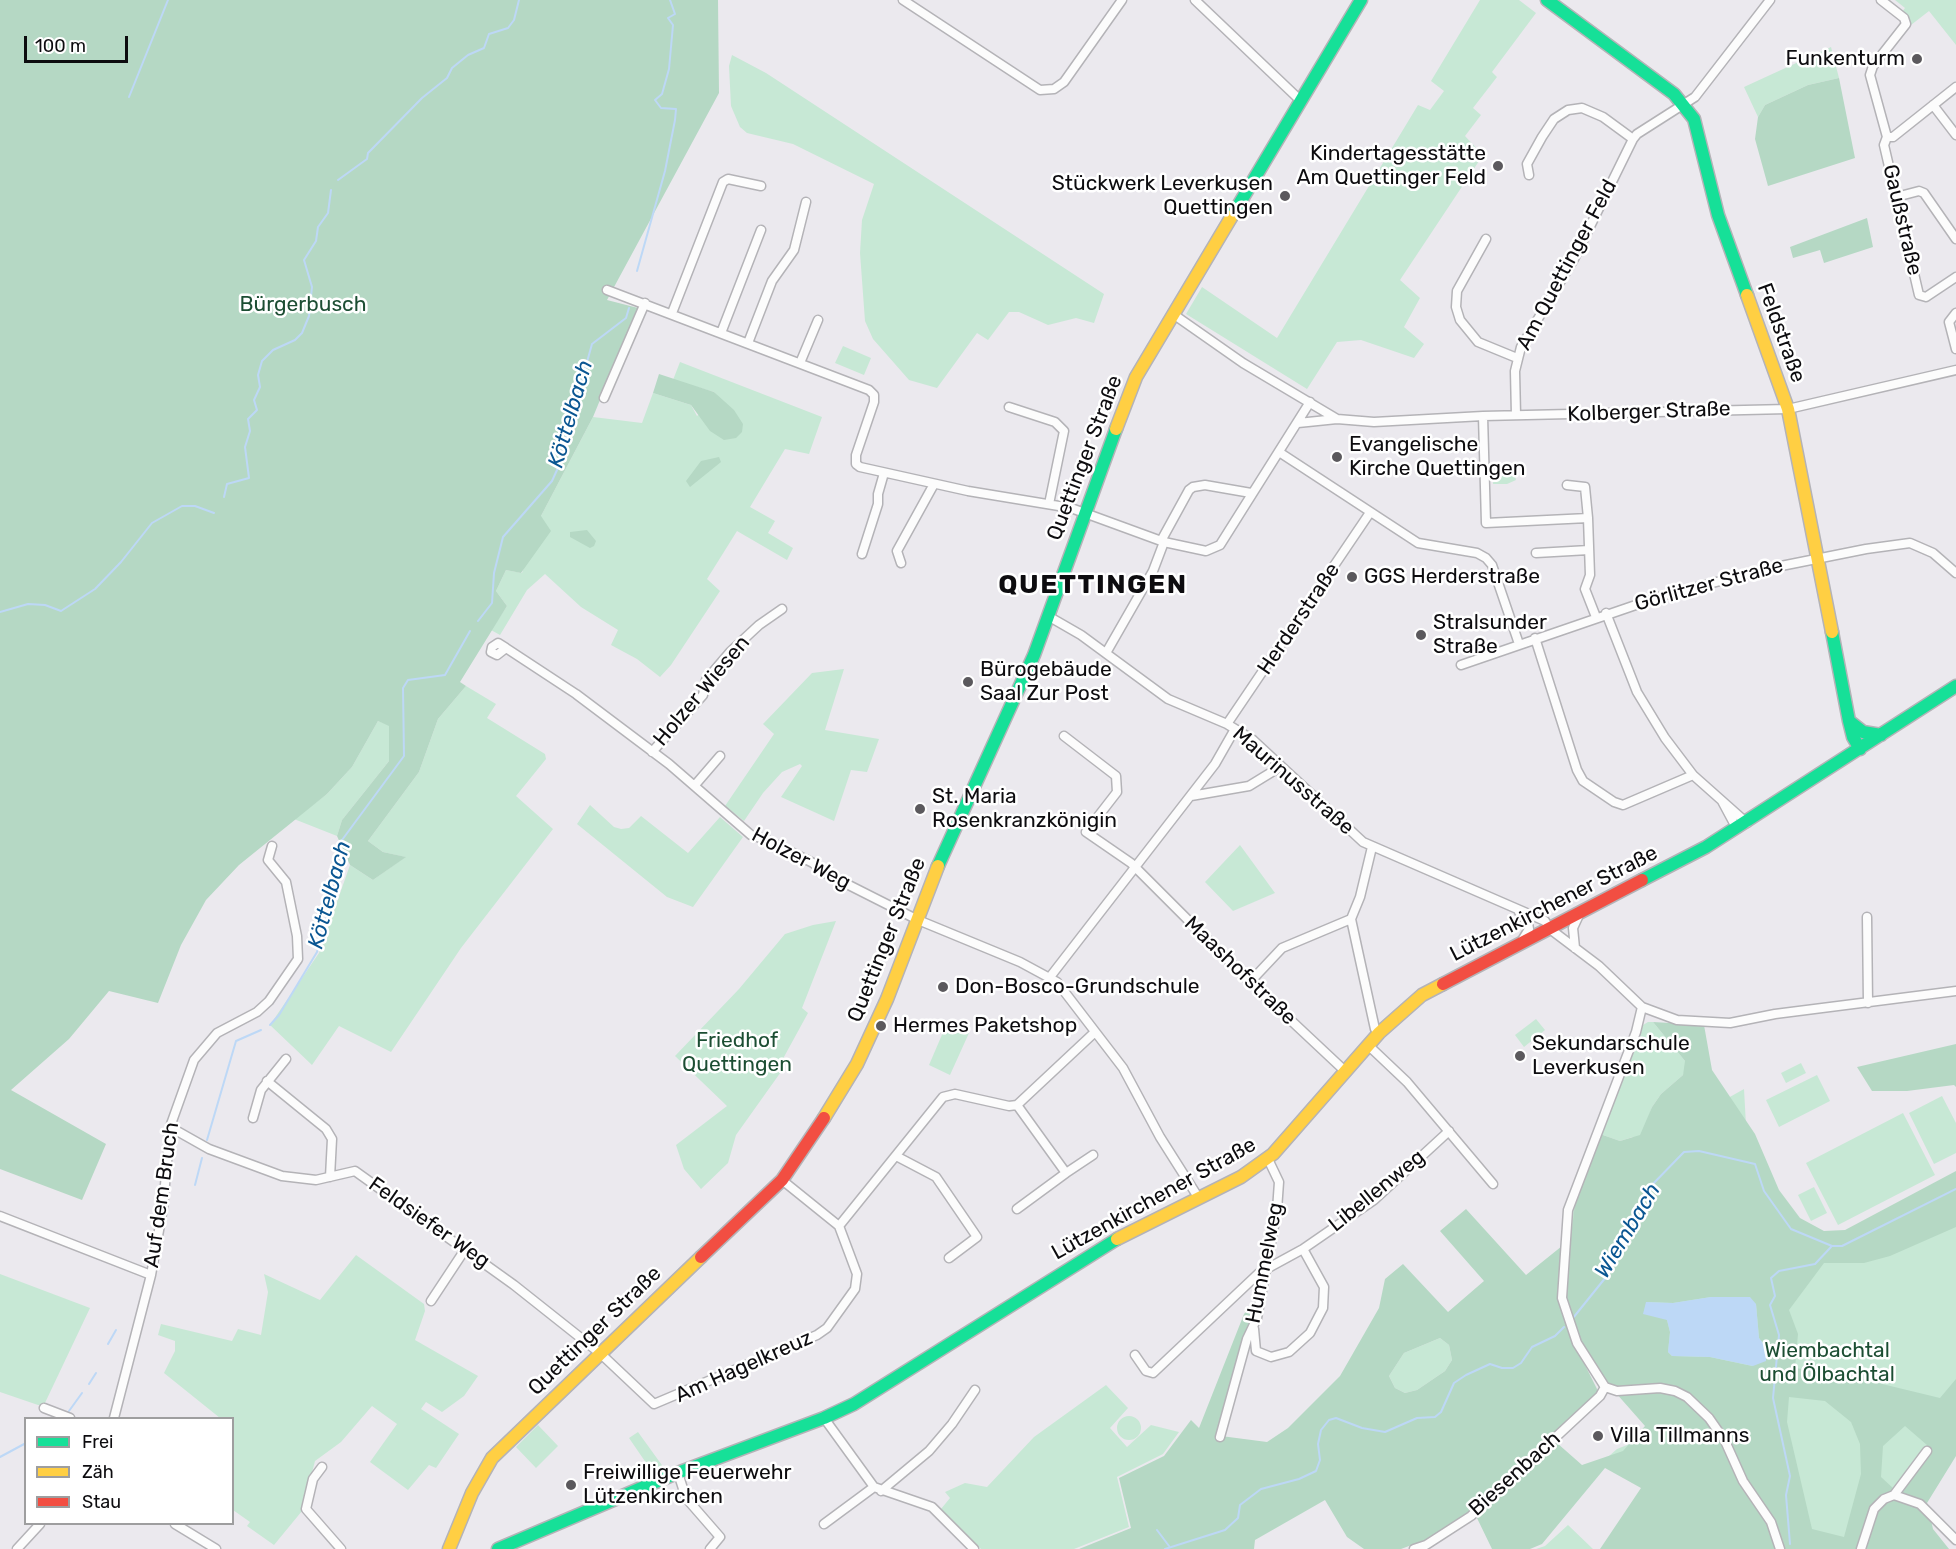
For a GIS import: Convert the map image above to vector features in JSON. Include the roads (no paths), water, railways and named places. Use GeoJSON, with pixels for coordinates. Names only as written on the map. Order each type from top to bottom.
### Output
{"type":"FeatureCollection","features":[{"type":"Feature","properties":{"kind":"main road","name":"Quettinger Straße"},"geometry":{"type":"LineString","coordinates":[[452,1546],[472,1493],[492,1458],[782,1180],[806,1148],[858,1063],[978,775],[1034,655],[1084,512],[1136,377],[1301,101],[1348,17],[1361,0]]}},
{"type":"Feature","properties":{"kind":"main road","name":"Feldstraße"},"geometry":{"type":"LineString","coordinates":[[1547,0],[1627,57],[1686,105],[1700,133],[1718,215],[1788,408],[1849,721],[1853,737],[1860,749]]}},
{"type":"Feature","properties":{"kind":"main road","name":"Lützenkirchener Straße"},"geometry":{"type":"LineString","coordinates":[[498,1549],[678,1473],[824,1418],[854,1404],[1104,1245],[1198,1197],[1241,1178],[1268,1159],[1379,1033],[1422,995],[1579,915],[1742,826],[1956,686]]}},
{"type":"Feature","properties":{"kind":"main road"},"geometry":{"type":"LineString","coordinates":[[1849,721],[1863,732],[1881,735]]}},
{"type":"Feature","properties":{"kind":"street"},"geometry":{"type":"LineString","coordinates":[[903,0],[1040,90],[1054,89],[1064,82],[1122,0]]}},
{"type":"Feature","properties":{"kind":"street"},"geometry":{"type":"LineString","coordinates":[[1195,0],[1301,101]]}},
{"type":"Feature","properties":{"kind":"street","name":"Am Quettinger Feld"},"geometry":{"type":"LineString","coordinates":[[1516,415],[1517,358],[1521,347],[1574,259],[1633,139],[1695,97],[1770,0]]}},
{"type":"Feature","properties":{"kind":"street","name":"Gaußstraße"},"geometry":{"type":"LineString","coordinates":[[1881,0],[1904,18],[1906,24],[1873,66],[1870,75],[1887,137],[1884,145],[1919,295],[1926,297],[1956,277]]}},
{"type":"Feature","properties":{"kind":"street"},"geometry":{"type":"LineString","coordinates":[[1887,137],[1893,137],[1956,87]]}},
{"type":"Feature","properties":{"kind":"street"},"geometry":{"type":"LineString","coordinates":[[1933,105],[1956,135]]}},
{"type":"Feature","properties":{"kind":"street"},"geometry":{"type":"LineString","coordinates":[[1529,175],[1527,164],[1542,137],[1554,119],[1568,110],[1582,108],[1603,117],[1633,139]]}},
{"type":"Feature","properties":{"kind":"street"},"geometry":{"type":"LineString","coordinates":[[672,313],[723,182],[728,179],[761,186]]}},
{"type":"Feature","properties":{"kind":"street"},"geometry":{"type":"LineString","coordinates":[[1896,197],[1919,191],[1924,193],[1956,239]]}},
{"type":"Feature","properties":{"kind":"street"},"geometry":{"type":"LineString","coordinates":[[748,343],[772,281],[794,250],[806,202]]}},
{"type":"Feature","properties":{"kind":"street"},"geometry":{"type":"LineString","coordinates":[[721,333],[761,230]]}},
{"type":"Feature","properties":{"kind":"street","name":"Am Quettinger Feld"},"geometry":{"type":"LineString","coordinates":[[1486,239],[1460,282],[1456,298],[1458,313],[1463,326],[1474,339],[1517,358]]}},
{"type":"Feature","properties":{"kind":"street"},"geometry":{"type":"LineString","coordinates":[[607,290],[864,387],[874,395],[873,408],[855,460],[860,467],[934,484],[1084,512],[1163,542],[1206,551],[1216,549],[1310,402]]}},
{"type":"Feature","properties":{"kind":"street"},"geometry":{"type":"LineString","coordinates":[[604,399],[645,303]]}},
{"type":"Feature","properties":{"kind":"street"},"geometry":{"type":"LineString","coordinates":[[1956,313],[1950,319],[1949,325],[1956,350]]}},
{"type":"Feature","properties":{"kind":"street","name":"Kolberger Straße"},"geometry":{"type":"LineString","coordinates":[[1173,314],[1243,363],[1337,419]]}},
{"type":"Feature","properties":{"kind":"street"},"geometry":{"type":"LineString","coordinates":[[800,363],[818,320]]}},
{"type":"Feature","properties":{"kind":"street","name":"Kolberger Straße"},"geometry":{"type":"LineString","coordinates":[[1298,423],[1337,419],[1374,422],[1483,416],[1788,408],[1956,370]]}},
{"type":"Feature","properties":{"kind":"street"},"geometry":{"type":"LineString","coordinates":[[1009,407],[1056,422],[1064,431],[1048,504]]}},
{"type":"Feature","properties":{"kind":"street"},"geometry":{"type":"LineString","coordinates":[[1483,416],[1486,523],[1588,518]]}},
{"type":"Feature","properties":{"kind":"street"},"geometry":{"type":"LineString","coordinates":[[1279,452],[1418,543],[1477,553],[1486,558],[1491,565],[1519,644]]}},
{"type":"Feature","properties":{"kind":"street"},"geometry":{"type":"LineString","coordinates":[[862,554],[878,504],[878,494],[884,473]]}},
{"type":"Feature","properties":{"kind":"street"},"geometry":{"type":"LineString","coordinates":[[901,563],[897,551],[934,484]]}},
{"type":"Feature","properties":{"kind":"street"},"geometry":{"type":"LineString","coordinates":[[1106,653],[1153,571],[1163,542],[1193,487],[1205,485],[1251,494]]}},
{"type":"Feature","properties":{"kind":"street"},"geometry":{"type":"LineString","coordinates":[[1567,485],[1585,487],[1590,576],[1585,589],[1596,617]]}},
{"type":"Feature","properties":{"kind":"street","name":"Herderstraße"},"geometry":{"type":"LineString","coordinates":[[1050,976],[1215,764],[1231,726],[1369,513]]}},
{"type":"Feature","properties":{"kind":"street","name":"Görlitzer Straße"},"geometry":{"type":"LineString","coordinates":[[1461,665],[1596,617],[1720,580],[1817,558],[1910,543],[1933,553],[1956,573]]}},
{"type":"Feature","properties":{"kind":"street"},"geometry":{"type":"LineString","coordinates":[[1536,553],[1589,550]]}},
{"type":"Feature","properties":{"kind":"street","name":"Holzer Wiesen"},"geometry":{"type":"LineString","coordinates":[[652,752],[703,695],[706,680],[730,652],[759,624],[782,609]]}},
{"type":"Feature","properties":{"kind":"street"},"geometry":{"type":"LineString","coordinates":[[1606,614],[1616,645],[1643,702],[1665,738],[1693,775],[1722,801],[1727,802],[1742,826]]}},
{"type":"Feature","properties":{"kind":"street","name":"Maurinusstraße"},"geometry":{"type":"LineString","coordinates":[[1048,616],[1106,653],[1168,699],[1231,726],[1253,740],[1363,842],[1545,921],[1550,929],[1642,1007]]}},
{"type":"Feature","properties":{"kind":"street"},"geometry":{"type":"LineString","coordinates":[[1535,638],[1577,770],[1583,780],[1614,802],[1623,805],[1693,775]]}},
{"type":"Feature","properties":{"kind":"street","name":"Holzer Weg"},"geometry":{"type":"LineString","coordinates":[[506,648],[583,699],[695,785],[707,799],[751,835],[807,859],[824,872],[918,920],[1050,976]]}},
{"type":"Feature","properties":{"kind":"street","name":"Maashofstraße"},"geometry":{"type":"LineString","coordinates":[[1064,736],[1116,776],[1117,792],[1086,832],[1135,868],[1250,982],[1346,1072]]}},
{"type":"Feature","properties":{"kind":"street"},"geometry":{"type":"LineString","coordinates":[[695,785],[720,756]]}},
{"type":"Feature","properties":{"kind":"street"},"geometry":{"type":"LineString","coordinates":[[1191,796],[1249,786],[1281,767]]}},
{"type":"Feature","properties":{"kind":"street","name":"Auf dem Bruch"},"geometry":{"type":"LineString","coordinates":[[115,1417],[151,1275],[162,1208],[170,1127],[194,1060],[217,1033],[257,1012],[269,1000],[298,959],[297,936],[286,882],[268,860],[272,846]]}},
{"type":"Feature","properties":{"kind":"street"},"geometry":{"type":"LineString","coordinates":[[1372,847],[1360,897],[1351,919],[1375,1029],[1379,1033]]}},
{"type":"Feature","properties":{"kind":"street"},"geometry":{"type":"LineString","coordinates":[[1517,910],[1528,923],[1529,929],[1520,944]]}},
{"type":"Feature","properties":{"kind":"street"},"geometry":{"type":"LineString","coordinates":[[1575,948],[1573,928],[1579,915]]}},
{"type":"Feature","properties":{"kind":"street"},"geometry":{"type":"LineString","coordinates":[[1867,917],[1869,1003]]}},
{"type":"Feature","properties":{"kind":"street"},"geometry":{"type":"LineString","coordinates":[[1250,982],[1282,948],[1351,919]]}},
{"type":"Feature","properties":{"kind":"street"},"geometry":{"type":"LineString","coordinates":[[1050,976],[1065,991],[1123,1068],[1160,1137],[1198,1197]]}},
{"type":"Feature","properties":{"kind":"street"},"geometry":{"type":"LineString","coordinates":[[1780,1549],[1771,1522],[1735,1467],[1725,1441],[1709,1418],[1687,1397],[1660,1388],[1633,1392],[1617,1391],[1605,1387],[1577,1342],[1562,1298],[1567,1215],[1636,1032],[1642,1007],[1677,1020],[1730,1023],[1775,1014],[1956,991]]}},
{"type":"Feature","properties":{"kind":"street"},"geometry":{"type":"LineString","coordinates":[[838,1226],[946,1095],[955,1094],[1009,1106],[1017,1105],[1095,1032]]}},
{"type":"Feature","properties":{"kind":"street"},"geometry":{"type":"LineString","coordinates":[[1369,1046],[1407,1082],[1492,1184]]}},
{"type":"Feature","properties":{"kind":"street"},"geometry":{"type":"LineString","coordinates":[[253,1118],[261,1090],[286,1059]]}},
{"type":"Feature","properties":{"kind":"street"},"geometry":{"type":"LineString","coordinates":[[267,1081],[326,1129],[332,1139],[330,1177]]}},
{"type":"Feature","properties":{"kind":"street"},"geometry":{"type":"LineString","coordinates":[[1017,1105],[1066,1173]]}},
{"type":"Feature","properties":{"kind":"street","name":"Feldsiefer Weg"},"geometry":{"type":"LineString","coordinates":[[170,1127],[209,1149],[282,1176],[316,1180],[355,1171],[466,1248],[601,1354]]}},
{"type":"Feature","properties":{"kind":"street","name":"Libellenweg"},"geometry":{"type":"LineString","coordinates":[[1135,1355],[1146,1371],[1153,1373],[1229,1299],[1266,1269],[1304,1249],[1374,1200],[1449,1131]]}},
{"type":"Feature","properties":{"kind":"street"},"geometry":{"type":"LineString","coordinates":[[1017,1209],[1093,1155]]}},
{"type":"Feature","properties":{"kind":"street"},"geometry":{"type":"LineString","coordinates":[[896,1156],[936,1177],[977,1238],[948,1258]]}},
{"type":"Feature","properties":{"kind":"street","name":"Hummelweg"},"geometry":{"type":"LineString","coordinates":[[1220,1437],[1247,1339],[1254,1328],[1266,1269],[1279,1189],[1277,1176],[1268,1159]]}},
{"type":"Feature","properties":{"kind":"street","name":"Am Hagelkreuz"},"geometry":{"type":"LineString","coordinates":[[601,1354],[654,1404],[817,1335],[827,1328],[857,1285],[857,1274],[838,1226],[782,1180]]}},
{"type":"Feature","properties":{"kind":"street"},"geometry":{"type":"LineString","coordinates":[[0,1216],[151,1275]]}},
{"type":"Feature","properties":{"kind":"street"},"geometry":{"type":"LineString","coordinates":[[431,1301],[466,1248]]}},
{"type":"Feature","properties":{"kind":"street"},"geometry":{"type":"LineString","coordinates":[[1254,1328],[1256,1351],[1271,1357],[1289,1352],[1310,1333],[1323,1308],[1324,1287],[1304,1249]]}},
{"type":"Feature","properties":{"kind":"street","name":"Biesenbach"},"geometry":{"type":"LineString","coordinates":[[1414,1549],[1426,1545],[1471,1516],[1600,1396],[1605,1387]]}},
{"type":"Feature","properties":{"kind":"street"},"geometry":{"type":"LineString","coordinates":[[824,1524],[929,1451],[952,1424],[975,1390]]}},
{"type":"Feature","properties":{"kind":"street"},"geometry":{"type":"LineString","coordinates":[[44,1408],[65,1417]]}},
{"type":"Feature","properties":{"kind":"street"},"geometry":{"type":"LineString","coordinates":[[824,1418],[877,1489],[932,1507],[974,1549]]}},
{"type":"Feature","properties":{"kind":"street"},"geometry":{"type":"LineString","coordinates":[[1861,1549],[1874,1509],[1884,1499],[1894,1495],[1927,1451]]}},
{"type":"Feature","properties":{"kind":"street"},"geometry":{"type":"LineString","coordinates":[[322,1467],[313,1479],[306,1509],[341,1549]]}},
{"type":"Feature","properties":{"kind":"street"},"geometry":{"type":"LineString","coordinates":[[678,1473],[687,1498],[720,1537],[710,1549]]}},
{"type":"Feature","properties":{"kind":"street"},"geometry":{"type":"LineString","coordinates":[[1894,1495],[1920,1504],[1956,1540]]}},
{"type":"Feature","properties":{"kind":"street"},"geometry":{"type":"LineString","coordinates":[[17,1549],[39,1525]]}},
{"type":"Feature","properties":{"kind":"street"},"geometry":{"type":"LineString","coordinates":[[177,1525],[216,1549]]}},
{"type":"Feature","properties":{"kind":"water"},"geometry":{"type":"Polygon","coordinates":[[[1711,1297],[1750,1297],[1756,1304],[1759,1338],[1766,1347],[1766,1361],[1753,1366],[1710,1357],[1672,1356],[1668,1352],[1670,1332],[1667,1320],[1643,1314],[1646,1302],[1673,1303],[1711,1297]]]}},
{"type":"Feature","properties":{"kind":"waterway"},"geometry":{"type":"LineString","coordinates":[[129,97],[168,0]]}},
{"type":"Feature","properties":{"kind":"waterway"},"geometry":{"type":"LineString","coordinates":[[338,180],[367,159],[368,153],[422,98],[447,78],[452,68],[468,55],[484,48],[489,34],[508,28],[514,20],[519,0]]}},
{"type":"Feature","properties":{"kind":"waterway","name":"Köttelbach"},"geometry":{"type":"LineString","coordinates":[[637,271],[665,171],[675,120],[676,109],[661,108],[655,100],[662,94],[669,69],[673,25],[668,18],[675,14],[670,0]]}},
{"type":"Feature","properties":{"kind":"waterway"},"geometry":{"type":"LineString","coordinates":[[224,497],[227,484],[249,478],[245,447],[250,431],[248,419],[257,410],[254,400],[260,387],[258,375],[262,361],[273,350],[295,340],[302,333],[309,316],[312,287],[304,260],[316,241],[318,227],[328,213],[331,190]]}},
{"type":"Feature","properties":{"kind":"waterway","name":"Köttelbach"},"geometry":{"type":"LineString","coordinates":[[478,621],[492,603],[494,573],[503,537],[552,481],[557,470],[592,344],[626,318],[629,308]]}},
{"type":"Feature","properties":{"kind":"waterway"},"geometry":{"type":"LineString","coordinates":[[0,612],[28,604],[45,605],[61,611],[95,589],[121,562],[152,523],[182,506],[195,506],[214,513]]}},
{"type":"Feature","properties":{"kind":"waterway","name":"Köttelbach"},"geometry":{"type":"LineString","coordinates":[[270,1025],[279,1015],[317,952],[332,896],[342,840],[404,756],[403,688],[408,680],[445,675],[470,631]]}},
{"type":"Feature","properties":{"kind":"waterway","name":"Köttelbach"},"geometry":{"type":"LineString","coordinates":[[207,1140],[236,1041],[261,1030]]}},
{"type":"Feature","properties":{"kind":"waterway","name":"Wiembach"},"geometry":{"type":"LineString","coordinates":[[1573,1318],[1606,1277],[1625,1245],[1637,1211],[1649,1188],[1684,1152],[1699,1151],[1755,1164],[1764,1191],[1791,1229],[1832,1246],[1842,1246],[1956,1189]]}},
{"type":"Feature","properties":{"kind":"waterway","name":"Köttelbach"},"geometry":{"type":"LineString","coordinates":[[195,1185],[202,1158]]}},
{"type":"Feature","properties":{"kind":"waterway"},"geometry":{"type":"LineString","coordinates":[[1790,1544],[1786,1495],[1790,1476],[1773,1398],[1779,1335],[1770,1305],[1775,1296],[1771,1278],[1779,1271],[1815,1264],[1831,1247]]}},
{"type":"Feature","properties":{"kind":"waterway","name":"Wiembach"},"geometry":{"type":"LineString","coordinates":[[1165,1549],[1225,1530],[1238,1518],[1240,1505],[1261,1489],[1299,1479],[1316,1471],[1320,1460],[1318,1444],[1321,1430],[1329,1420],[1336,1418],[1362,1428],[1385,1432],[1417,1418],[1435,1417],[1441,1412],[1454,1383],[1490,1364],[1502,1368],[1513,1368],[1521,1363],[1532,1347],[1555,1336],[1564,1327]]}},
{"type":"Feature","properties":{"kind":"waterway","name":"Köttelbach"},"geometry":{"type":"LineString","coordinates":[[108,1344],[116,1330]]}},
{"type":"Feature","properties":{"kind":"waterway","name":"Köttelbach"},"geometry":{"type":"LineString","coordinates":[[89,1384],[96,1373]]}},
{"type":"Feature","properties":{"kind":"waterway","name":"Köttelbach"},"geometry":{"type":"LineString","coordinates":[[69,1411],[82,1393]]}},
{"type":"Feature","properties":{"kind":"waterway","name":"Köttelbach"},"geometry":{"type":"LineString","coordinates":[[0,1457],[24,1444]]}},
{"type":"Feature","properties":{"kind":"waterway"},"geometry":{"type":"LineString","coordinates":[[1157,1530],[1169,1546]]}},
{"type":"Feature","properties":{"kind":"place","name":"Funkenturm"},"geometry":{"type":"Point","coordinates":[1917,59]}},
{"type":"Feature","properties":{"kind":"place","name":"Kindertagesstätte Am Quettinger Feld"},"geometry":{"type":"Point","coordinates":[1498,166]}},
{"type":"Feature","properties":{"kind":"place","name":"Stückwerk Leverkusen Quettingen"},"geometry":{"type":"Point","coordinates":[1285,196]}},
{"type":"Feature","properties":{"kind":"place","name":"Evangelische Kirche Quettingen"},"geometry":{"type":"Point","coordinates":[1337,457]}},
{"type":"Feature","properties":{"kind":"place","name":"GGS Herderstraße"},"geometry":{"type":"Point","coordinates":[1352,577]}},
{"type":"Feature","properties":{"kind":"place","name":"Stralsunder Straße"},"geometry":{"type":"Point","coordinates":[1421,635]}},
{"type":"Feature","properties":{"kind":"place","name":"Bürogebäude Saal Zur Post"},"geometry":{"type":"Point","coordinates":[968,682]}},
{"type":"Feature","properties":{"kind":"place","name":"St. Maria Rosenkranzkönigin"},"geometry":{"type":"Point","coordinates":[920,809]}},
{"type":"Feature","properties":{"kind":"place","name":"Don-Bosco-Grundschule"},"geometry":{"type":"Point","coordinates":[943,987]}},
{"type":"Feature","properties":{"kind":"place","name":"Hermes Paketshop"},"geometry":{"type":"Point","coordinates":[881,1026]}},
{"type":"Feature","properties":{"kind":"place","name":"Sekundarschule Leverkusen"},"geometry":{"type":"Point","coordinates":[1520,1056]}},
{"type":"Feature","properties":{"kind":"place","name":"Villa Tillmanns"},"geometry":{"type":"Point","coordinates":[1598,1436]}},
{"type":"Feature","properties":{"kind":"place","name":"Freiwillige Feuerwehr Lützenkirchen"},"geometry":{"type":"Point","coordinates":[571,1485]}},
{"type":"Feature","properties":{"kind":"district","name":"QUETTINGEN"},"geometry":{"type":"Point","coordinates":[1093,585]}},
{"type":"Feature","properties":{"kind":"park label","name":"Bürgerbusch"},"geometry":{"type":"Point","coordinates":[303,305]}},
{"type":"Feature","properties":{"kind":"park label","name":"Friedhof Quettingen"},"geometry":{"type":"Point","coordinates":[737,1053]}},
{"type":"Feature","properties":{"kind":"park label","name":"Wiembachtal und Ölbachtal"},"geometry":{"type":"Point","coordinates":[1827,1363]}}]}
